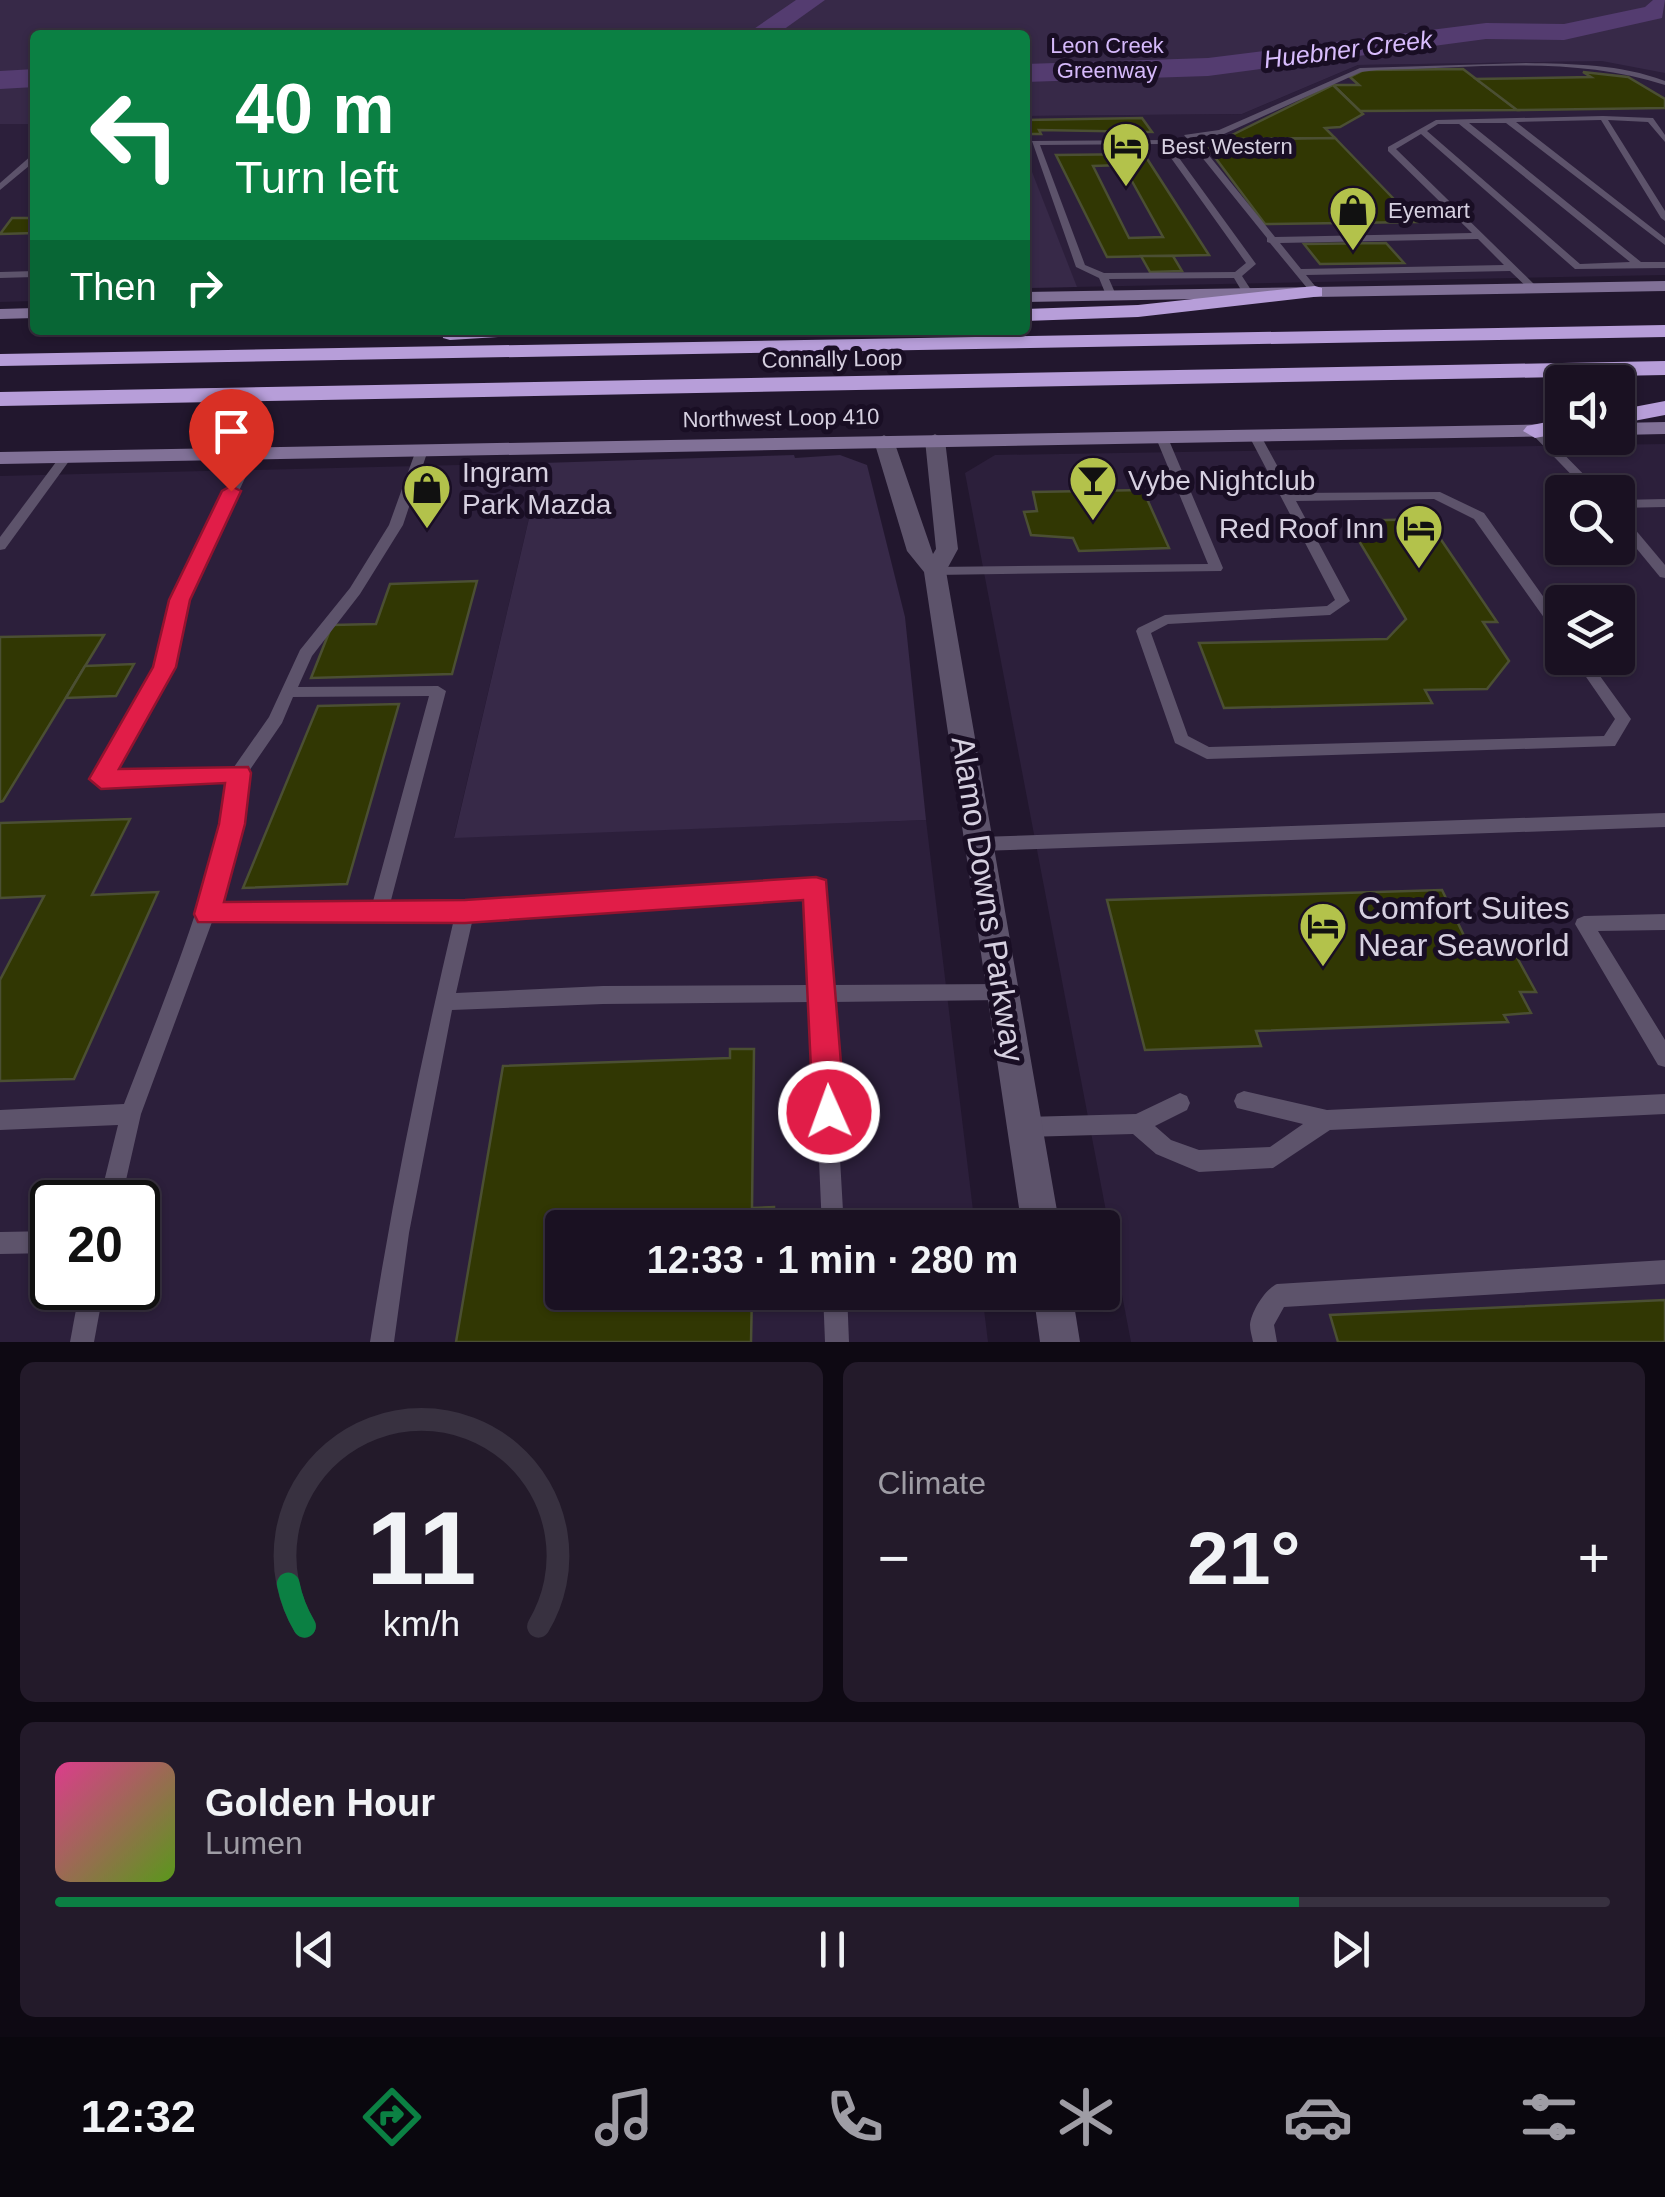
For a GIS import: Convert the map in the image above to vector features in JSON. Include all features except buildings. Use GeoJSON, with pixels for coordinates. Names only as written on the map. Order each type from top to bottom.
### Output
{"type":"FeatureCollection","features":[{"type":"Feature","properties":{"kind":"highway"},"geometry":{"type":"LineString","coordinates":[[1030,316],[1138,311],[1315,292]]}},
{"type":"Feature","properties":{"kind":"highway","name":"Connally Loop"},"geometry":{"type":"LineString","coordinates":[[0,360],[1665,331]]}},
{"type":"Feature","properties":{"kind":"highway"},"geometry":{"type":"LineString","coordinates":[[67,359],[435,335]]}},
{"type":"Feature","properties":{"kind":"highway","name":"Connally Loop"},"geometry":{"type":"LineString","coordinates":[[0,399],[1665,368]]}},
{"type":"Feature","properties":{"kind":"highway"},"geometry":{"type":"LineString","coordinates":[[1635,413],[1665,408]]}},
{"type":"Feature","properties":{"kind":"highway"},"geometry":{"type":"LineString","coordinates":[[1535,430],[1545,429]]}},
{"type":"Feature","properties":{"kind":"main road"},"geometry":{"type":"LineString","coordinates":[[1030,296],[1665,286]]}},
{"type":"Feature","properties":{"kind":"main road"},"geometry":{"type":"LineString","coordinates":[[0,314],[30,313]]}},
{"type":"Feature","properties":{"kind":"main road"},"geometry":{"type":"LineString","coordinates":[[1635,429],[1665,428]]}},
{"type":"Feature","properties":{"kind":"main road","name":"Northwest Loop 410"},"geometry":{"type":"LineString","coordinates":[[0,458],[1535,430]]}},
{"type":"Feature","properties":{"kind":"street","name":"Alamo Downs Parkway"},"geometry":{"type":"LineString","coordinates":[[935,440],[947,549],[936,571]]}},
{"type":"Feature","properties":{"kind":"street","name":"Alamo Downs Parkway"},"geometry":{"type":"LineString","coordinates":[[884,441],[918,551],[936,571],[1038,1210]]}},
{"type":"Feature","properties":{"kind":"street"},"geometry":{"type":"LineString","coordinates":[[1055,1310],[1060,1342]]}},
{"type":"Feature","properties":{"kind":"lane"},"geometry":{"type":"LineString","coordinates":[[1315,292],[1188,135],[1221,132],[1360,70],[1377,68],[1584,67],[1638,72],[1665,83]]}},
{"type":"Feature","properties":{"kind":"lane"},"geometry":{"type":"LineString","coordinates":[[1603,118],[1665,218]]}},
{"type":"Feature","properties":{"kind":"lane"},"geometry":{"type":"LineString","coordinates":[[1532,288],[1391,148],[1436,122],[1603,118],[1665,121]]}},
{"type":"Feature","properties":{"kind":"lane"},"geometry":{"type":"LineString","coordinates":[[1509,120],[1665,242]]}},
{"type":"Feature","properties":{"kind":"lane"},"geometry":{"type":"LineString","coordinates":[[1650,120],[1665,140]]}},
{"type":"Feature","properties":{"kind":"lane"},"geometry":{"type":"LineString","coordinates":[[1462,122],[1638,265]]}},
{"type":"Feature","properties":{"kind":"lane"},"geometry":{"type":"LineString","coordinates":[[1422,131],[1578,267],[1665,265]]}},
{"type":"Feature","properties":{"kind":"lane"},"geometry":{"type":"LineString","coordinates":[[1163,142],[1251,264],[1237,274],[1215,275],[1102,276],[1081,267],[1035,143],[1163,142]]}},
{"type":"Feature","properties":{"kind":"lane"},"geometry":{"type":"LineString","coordinates":[[0,187],[30,161]]}},
{"type":"Feature","properties":{"kind":"lane"},"geometry":{"type":"LineString","coordinates":[[1270,240],[1482,236]]}},
{"type":"Feature","properties":{"kind":"lane"},"geometry":{"type":"LineString","coordinates":[[1178,263],[1215,275]]}},
{"type":"Feature","properties":{"kind":"lane"},"geometry":{"type":"LineString","coordinates":[[1120,276],[1145,264]]}},
{"type":"Feature","properties":{"kind":"lane"},"geometry":{"type":"LineString","coordinates":[[1298,272],[1514,268]]}},
{"type":"Feature","properties":{"kind":"lane"},"geometry":{"type":"LineString","coordinates":[[0,275],[30,274]]}},
{"type":"Feature","properties":{"kind":"lane"},"geometry":{"type":"LineString","coordinates":[[1237,274],[1248,292]]}},
{"type":"Feature","properties":{"kind":"lane"},"geometry":{"type":"LineString","coordinates":[[1102,276],[1110,295]]}},
{"type":"Feature","properties":{"kind":"lane"},"geometry":{"type":"LineString","coordinates":[[1535,430],[1579,475]]}},
{"type":"Feature","properties":{"kind":"lane"},"geometry":{"type":"LineString","coordinates":[[1254,436],[1342,601],[1330,610],[1165,620],[1143,631],[1181,739],[1207,753],[1609,742],[1624,718],[1592,675]]}},
{"type":"Feature","properties":{"kind":"lane"},"geometry":{"type":"LineString","coordinates":[[936,571],[1216,568],[1162,438]]}},
{"type":"Feature","properties":{"kind":"lane"},"geometry":{"type":"LineString","coordinates":[[115,1180],[131,1114],[208,914],[232,824],[239,773],[306,654],[356,591],[396,525],[422,450]]}},
{"type":"Feature","properties":{"kind":"lane"},"geometry":{"type":"LineString","coordinates":[[239,773],[101,779],[164,667],[180,600],[250,453]]}},
{"type":"Feature","properties":{"kind":"lane"},"geometry":{"type":"LineString","coordinates":[[0,546],[66,457]]}},
{"type":"Feature","properties":{"kind":"lane"},"geometry":{"type":"LineString","coordinates":[[1288,498],[1436,495],[1480,516],[1545,609]]}},
{"type":"Feature","properties":{"kind":"lane"},"geometry":{"type":"LineString","coordinates":[[1635,504],[1665,503]]}},
{"type":"Feature","properties":{"kind":"lane"},"geometry":{"type":"LineString","coordinates":[[1635,538],[1665,574]]}},
{"type":"Feature","properties":{"kind":"lane"},"geometry":{"type":"LineString","coordinates":[[288,692],[438,691],[379,912]]}},
{"type":"Feature","properties":{"kind":"lane"},"geometry":{"type":"LineString","coordinates":[[979,844],[1665,820]]}},
{"type":"Feature","properties":{"kind":"lane"},"geometry":{"type":"LineString","coordinates":[[208,914],[465,911],[816,888],[825,995],[832,1210]]}},
{"type":"Feature","properties":{"kind":"lane"},"geometry":{"type":"LineString","coordinates":[[382,1342],[398,1233],[465,911]]}},
{"type":"Feature","properties":{"kind":"lane"},"geometry":{"type":"LineString","coordinates":[[1665,922],[1584,924],[1665,1058]]}},
{"type":"Feature","properties":{"kind":"lane"},"geometry":{"type":"LineString","coordinates":[[444,1002],[604,995],[1003,992]]}},
{"type":"Feature","properties":{"kind":"lane"},"geometry":{"type":"LineString","coordinates":[[1244,1101],[1327,1120],[1665,1104]]}},
{"type":"Feature","properties":{"kind":"lane"},"geometry":{"type":"LineString","coordinates":[[1025,1128],[1138,1124],[1180,1103]]}},
{"type":"Feature","properties":{"kind":"lane"},"geometry":{"type":"LineString","coordinates":[[0,1120],[131,1114]]}},
{"type":"Feature","properties":{"kind":"lane"},"geometry":{"type":"LineString","coordinates":[[1138,1124],[1164,1147],[1199,1161],[1274,1157],[1327,1120]]}},
{"type":"Feature","properties":{"kind":"lane"},"geometry":{"type":"LineString","coordinates":[[0,1244],[30,1243]]}},
{"type":"Feature","properties":{"kind":"lane"},"geometry":{"type":"LineString","coordinates":[[1265,1342],[1262,1323],[1278,1296],[1665,1272]]}},
{"type":"Feature","properties":{"kind":"lane"},"geometry":{"type":"LineString","coordinates":[[82,1342],[88,1310]]}},
{"type":"Feature","properties":{"kind":"lane"},"geometry":{"type":"LineString","coordinates":[[836,1310],[837,1342]]}},
{"type":"Feature","properties":{"kind":"shaded area"},"geometry":{"type":"Polygon","coordinates":[[[1665,44],[1665,275],[1030,288],[1030,116],[1242,114],[1358,65],[1642,60],[1665,44]]]}},
{"type":"Feature","properties":{"kind":"shaded area"},"geometry":{"type":"Polygon","coordinates":[[[0,124],[30,124],[30,301],[0,302],[0,124]]]}},
{"type":"Feature","properties":{"kind":"shaded area"},"geometry":{"type":"Polygon","coordinates":[[[1635,444],[1665,444],[1665,1342],[1131,1342],[1120,1284],[1120,1210],[1106,1210],[965,473],[995,455],[1545,446],[1545,455],[1635,455],[1635,444]]]}},
{"type":"Feature","properties":{"kind":"shaded area"},"geometry":{"type":"Polygon","coordinates":[[[542,463],[454,837],[926,820],[973,1210],[545,1210],[545,1310],[984,1310],[988,1342],[0,1342],[0,476],[542,463]]]}},
{"type":"Feature","properties":{"kind":"green space","name":"Leon Creek Greenway"},"geometry":{"type":"Polygon","coordinates":[[[0,0],[1665,0],[1665,73],[1602,61],[1358,65],[1242,114],[1030,116],[1030,30],[30,30],[30,124],[0,124],[0,0]]]}},
{"type":"Feature","properties":{"kind":"green space"},"geometry":{"type":"Polygon","coordinates":[[[1030,167],[1077,287],[1030,288],[1030,167]]]}},
{"type":"Feature","properties":{"kind":"green space"},"geometry":{"type":"Polygon","coordinates":[[[840,455],[867,465],[905,617],[926,820],[454,838],[542,463],[840,455]]]}},
{"type":"Feature","properties":{"kind":"waterway"},"geometry":{"type":"LineString","coordinates":[[766,30],[813,0]]}},
{"type":"Feature","properties":{"kind":"waterway","name":"Huebner Creek"},"geometry":{"type":"LineString","coordinates":[[1030,73],[1208,67],[1486,31],[1564,32],[1653,13],[1665,3]]}},
{"type":"Feature","properties":{"kind":"waterway"},"geometry":{"type":"LineString","coordinates":[[0,80],[30,78]]}},
{"type":"Feature","properties":{"kind":"place","name":"Best Western"},"geometry":{"type":"Point","coordinates":[1126,188]}},
{"type":"Feature","properties":{"kind":"place","name":"Eyemart"},"geometry":{"type":"Point","coordinates":[1353,252]}},
{"type":"Feature","properties":{"kind":"place","name":"Vybe Nightclub"},"geometry":{"type":"Point","coordinates":[1093,522]}},
{"type":"Feature","properties":{"kind":"place","name":"Ingram Park Mazda"},"geometry":{"type":"Point","coordinates":[427,530]}},
{"type":"Feature","properties":{"kind":"place","name":"Red Roof Inn"},"geometry":{"type":"Point","coordinates":[1419,570]}},
{"type":"Feature","properties":{"kind":"place","name":"Comfort Suites Near Seaworld"},"geometry":{"type":"Point","coordinates":[1323,968]}},
{"type":"Feature","properties":{"kind":"route"},"geometry":{"type":"LineString","coordinates":[[231,491],[180,600],[164,667],[101,779],[239,773],[232,824],[208,914],[465,911],[816,888],[829,1112]]}}]}
